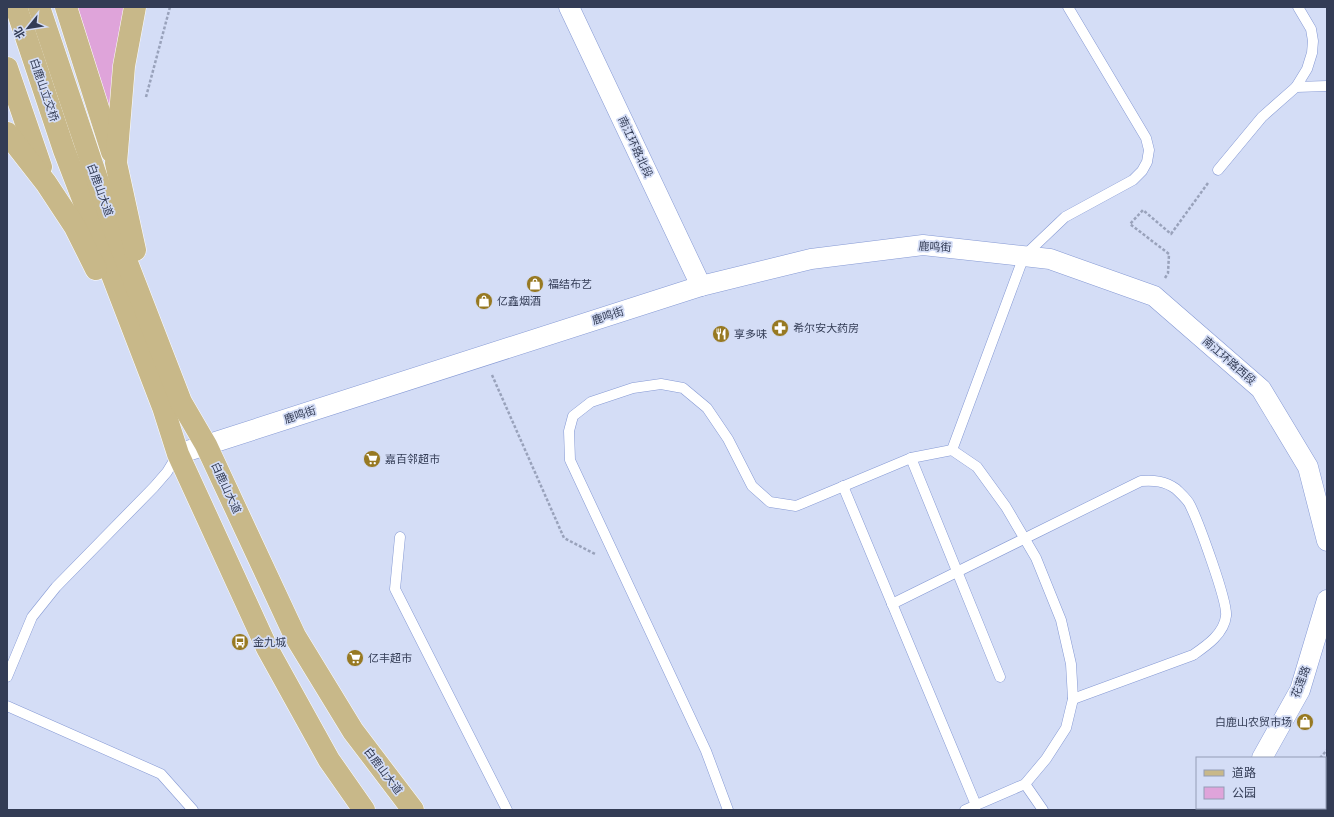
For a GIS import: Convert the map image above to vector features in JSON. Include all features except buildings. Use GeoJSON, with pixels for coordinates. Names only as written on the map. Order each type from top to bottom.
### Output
{"type":"FeatureCollection","features":[{"type":"Feature","properties":{"kind":"main road","name":"白鹿山立交桥"},"geometry":{"type":"LineString","coordinates":[[16,7],[74,147]]}},
{"type":"Feature","properties":{"kind":"main road","name":"白鹿山立交桥"},"geometry":{"type":"LineString","coordinates":[[39,7],[74,147]]}},
{"type":"Feature","properties":{"kind":"main road"},"geometry":{"type":"LineString","coordinates":[[66,7],[116,163],[131,236],[138,258],[191,395],[206,445]]}},
{"type":"Feature","properties":{"kind":"main road"},"geometry":{"type":"LineString","coordinates":[[116,163],[124,66],[135,7]]}},
{"type":"Feature","properties":{"kind":"main road"},"geometry":{"type":"LineString","coordinates":[[7,68],[46,183]]}},
{"type":"Feature","properties":{"kind":"main road"},"geometry":{"type":"LineString","coordinates":[[7,133],[46,183],[75,227],[99,276],[152,412],[178,454]]}},
{"type":"Feature","properties":{"kind":"main road","name":"白鹿山大道"},"geometry":{"type":"LineString","coordinates":[[74,147],[114,229],[182,402],[206,445],[295,636],[353,731],[413,810]]}},
{"type":"Feature","properties":{"kind":"main road","name":"白鹿山大道"},"geometry":{"type":"LineString","coordinates":[[74,147],[178,454],[267,648],[329,760],[364,810]]}},
{"type":"Feature","properties":{"kind":"street","name":"南江环路北段"},"geometry":{"type":"LineString","coordinates":[[569,7],[701,286]]}},
{"type":"Feature","properties":{"kind":"street","name":"鹿鸣街"},"geometry":{"type":"LineString","coordinates":[[178,454],[701,286],[811,259],[923,245],[1050,259]]}},
{"type":"Feature","properties":{"kind":"street","name":"南江环路西段"},"geometry":{"type":"LineString","coordinates":[[1050,259],[1154,296],[1261,389],[1308,467],[1327,541]]}},
{"type":"Feature","properties":{"kind":"street","name":"花莲路"},"geometry":{"type":"LineString","coordinates":[[1263,757],[1300,690],[1327,600]]}},
{"type":"Feature","properties":{"kind":"lane"},"geometry":{"type":"LineString","coordinates":[[952,450],[1024,256],[1065,217],[1133,180],[1142,171],[1147,162],[1149,150],[1146,138],[1068,7]]}},
{"type":"Feature","properties":{"kind":"lane"},"geometry":{"type":"LineString","coordinates":[[1218,170],[1262,117],[1296,87],[1307,69],[1312,53],[1313,41],[1311,29],[1298,7]]}},
{"type":"Feature","properties":{"kind":"lane"},"geometry":{"type":"LineString","coordinates":[[1296,87],[1327,86]]}},
{"type":"Feature","properties":{"kind":"lane"},"geometry":{"type":"LineString","coordinates":[[728,810],[706,751],[570,460],[569,432],[573,416],[591,402],[633,388],[661,384],[683,388],[707,408],[728,439],[752,486],[770,502],[796,506],[911,458],[952,450],[977,467],[1006,507],[1036,558],[1061,620],[1071,664],[1073,699],[1066,728],[1046,759],[1025,784],[965,810]]}},
{"type":"Feature","properties":{"kind":"lane"},"geometry":{"type":"LineString","coordinates":[[7,677],[32,617],[56,587],[154,487],[167,472],[178,454]]}},
{"type":"Feature","properties":{"kind":"lane"},"geometry":{"type":"LineString","coordinates":[[911,458],[1000,677]]}},
{"type":"Feature","properties":{"kind":"lane"},"geometry":{"type":"LineString","coordinates":[[892,604],[1141,481],[1159,480],[1176,490],[1190,504],[1224,597],[1226,616],[1221,630],[1209,644],[1193,654],[1073,699]]}},
{"type":"Feature","properties":{"kind":"lane"},"geometry":{"type":"LineString","coordinates":[[843,486],[976,805]]}},
{"type":"Feature","properties":{"kind":"lane"},"geometry":{"type":"LineString","coordinates":[[400,536],[395,589],[507,810]]}},
{"type":"Feature","properties":{"kind":"lane"},"geometry":{"type":"LineString","coordinates":[[7,706],[161,774],[193,810]]}},
{"type":"Feature","properties":{"kind":"lane"},"geometry":{"type":"LineString","coordinates":[[1025,784],[1042,810]]}},
{"type":"Feature","properties":{"kind":"path"},"geometry":{"type":"LineString","coordinates":[[1154,296],[1168,273],[1169,254],[1130,224],[1143,210],[1171,234],[1218,170]]}},
{"type":"Feature","properties":{"kind":"path"},"geometry":{"type":"LineString","coordinates":[[484,356],[564,538],[620,568]]}},
{"type":"Feature","properties":{"kind":"green space"},"geometry":{"type":"Polygon","coordinates":[[[66,7],[135,7],[116,163],[66,7]]]}},
{"type":"Feature","properties":{"kind":"place","name":"福结布艺"},"geometry":{"type":"Point","coordinates":[535,284]}},
{"type":"Feature","properties":{"kind":"place","name":"亿鑫烟酒"},"geometry":{"type":"Point","coordinates":[484,301]}},
{"type":"Feature","properties":{"kind":"place","name":"希尔安大药房"},"geometry":{"type":"Point","coordinates":[780,328]}},
{"type":"Feature","properties":{"kind":"place","name":"享多味"},"geometry":{"type":"Point","coordinates":[721,334]}},
{"type":"Feature","properties":{"kind":"place","name":"嘉百邻超市"},"geometry":{"type":"Point","coordinates":[372,459]}},
{"type":"Feature","properties":{"kind":"place","name":"金九城"},"geometry":{"type":"Point","coordinates":[240,642]}},
{"type":"Feature","properties":{"kind":"place","name":"亿丰超市"},"geometry":{"type":"Point","coordinates":[355,658]}},
{"type":"Feature","properties":{"kind":"place","name":"白鹿山农贸市场"},"geometry":{"type":"Point","coordinates":[1305,722]}}]}
